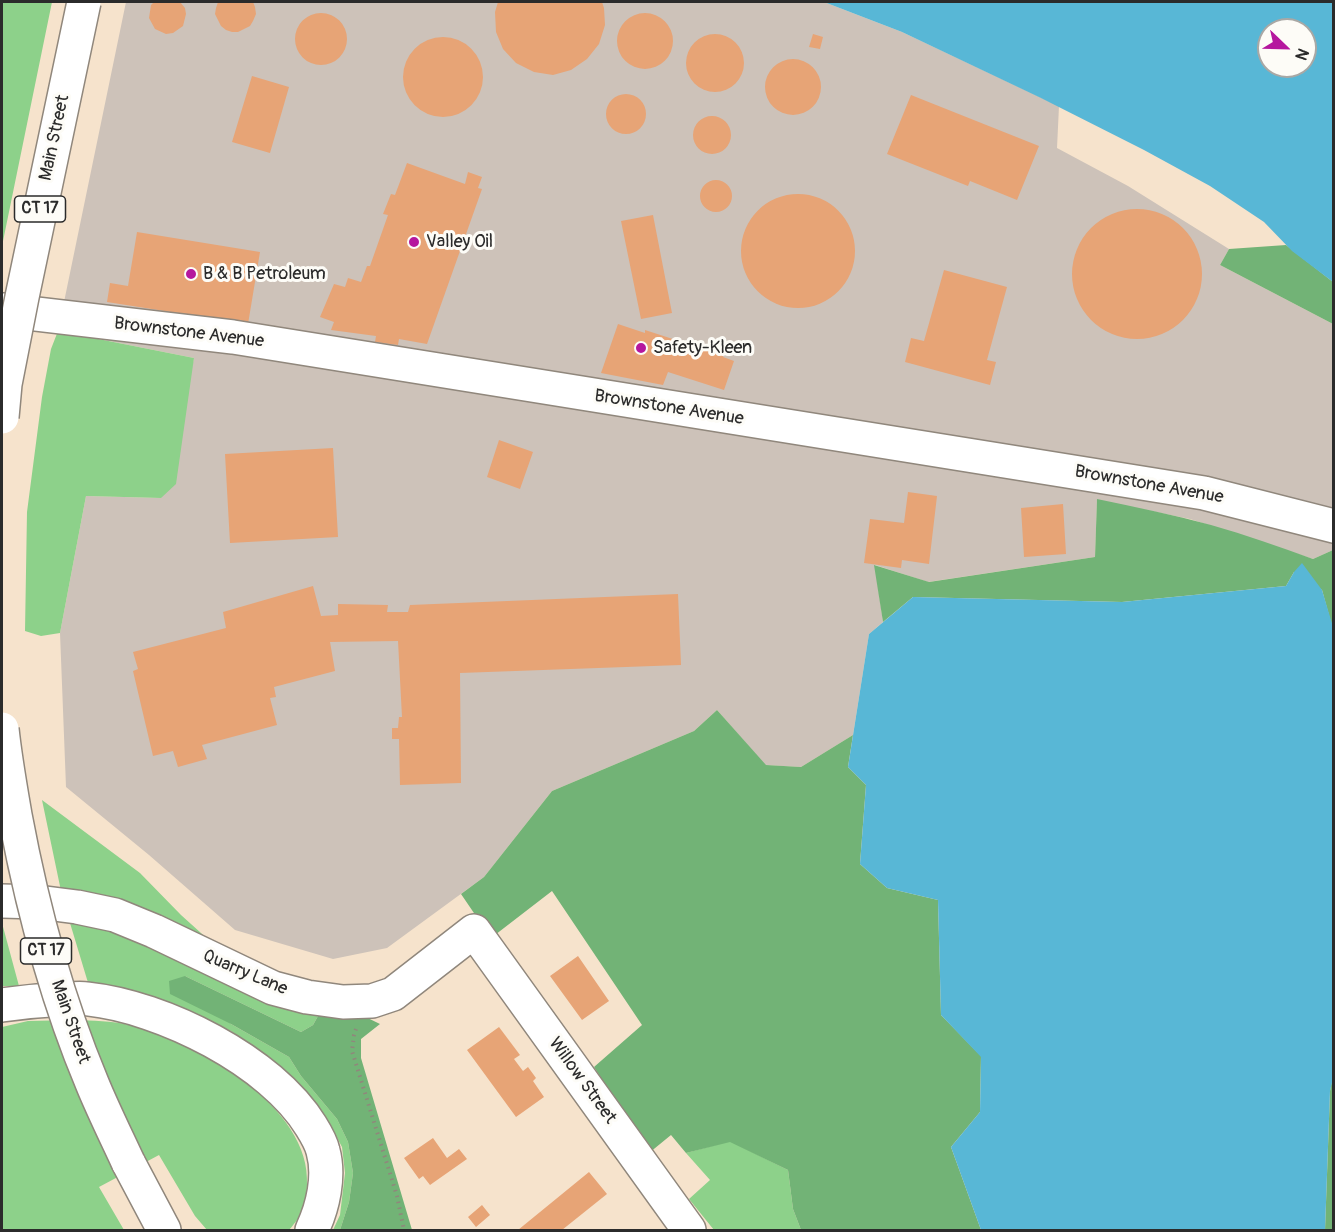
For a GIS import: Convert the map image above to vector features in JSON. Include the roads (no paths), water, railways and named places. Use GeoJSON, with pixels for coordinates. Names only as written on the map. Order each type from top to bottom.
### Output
{"type":"FeatureCollection","features":[{"type":"Feature","properties":{"kind":"main road","name":"Main Street"},"geometry":{"type":"LineString","coordinates":[[2,417],[5,384],[22,297],[84,2]]}},
{"type":"Feature","properties":{"kind":"main road","name":"Brownstone Avenue"},"geometry":{"type":"LineString","coordinates":[[2,310],[233,338],[1204,493],[1334,526]]}},
{"type":"Feature","properties":{"kind":"main road","name":"Main Street"},"geometry":{"type":"LineString","coordinates":[[2,729],[20,841],[41,933],[65,1012],[92,1084],[128,1162],[164,1230]]}},
{"type":"Feature","properties":{"kind":"main road","name":"Quarry Lane"},"geometry":{"type":"LineString","coordinates":[[2,901],[38,902],[115,915],[154,931],[273,988],[308,997],[342,1002],[372,1001],[393,994],[474,932]]}},
{"type":"Feature","properties":{"kind":"main road","name":"Willow Street"},"geometry":{"type":"LineString","coordinates":[[474,932],[689,1230]]}},
{"type":"Feature","properties":{"kind":"main road"},"geometry":{"type":"LineString","coordinates":[[2,1005],[40,1000],[86,998],[110,1002],[169,1020],[194,1032],[231,1052],[268,1078],[299,1108],[323,1149],[325,1168],[323,1199],[312,1230]]}},
{"type":"Feature","properties":{"kind":"water"},"geometry":{"type":"Polygon","coordinates":[[[824,2],[1333,2],[1333,282],[1292,251],[1264,222],[1210,186],[1041,98],[902,32],[824,2]]]}},
{"type":"Feature","properties":{"kind":"water"},"geometry":{"type":"Polygon","coordinates":[[[1302,563],[1322,590],[1334,630],[1334,1074],[1330,1091],[1325,1230],[981,1230],[951,1147],[980,1112],[981,1057],[941,1015],[938,900],[887,888],[860,864],[866,785],[848,767],[869,634],[913,597],[1122,602],[1286,586],[1302,563]]]}},
{"type":"Feature","properties":{"kind":"place","name":"Valley Oil"},"geometry":{"type":"Point","coordinates":[414,242]}},
{"type":"Feature","properties":{"kind":"place","name":"B & B Petroleum"},"geometry":{"type":"Point","coordinates":[191,274]}},
{"type":"Feature","properties":{"kind":"place","name":"Safety-Kleen"},"geometry":{"type":"Point","coordinates":[641,348]}}]}
